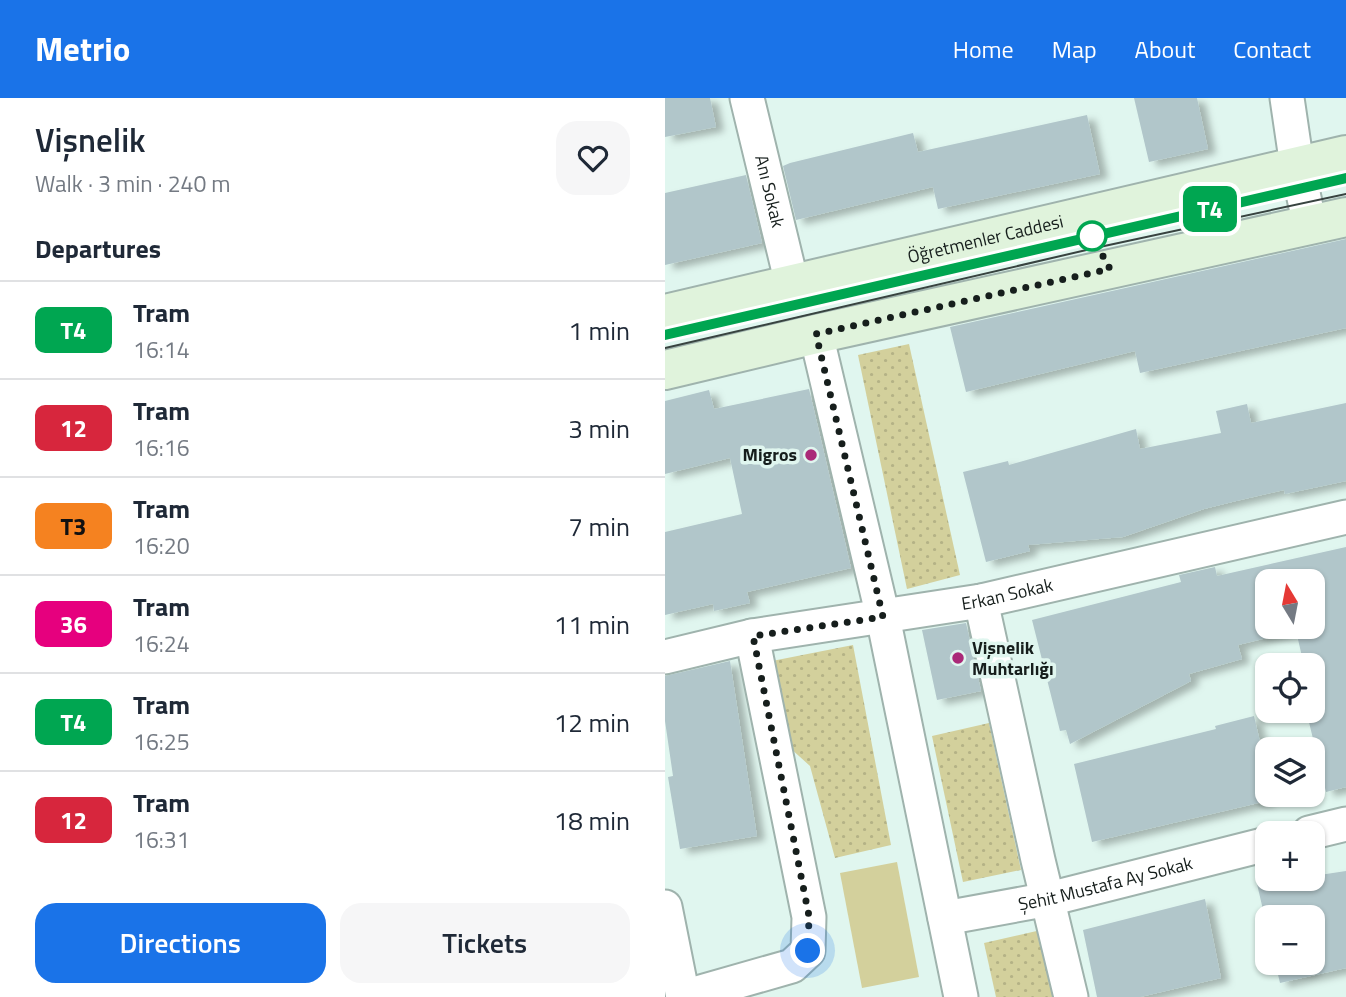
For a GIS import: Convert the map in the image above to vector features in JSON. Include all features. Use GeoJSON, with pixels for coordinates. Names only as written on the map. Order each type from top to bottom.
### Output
{"type":"FeatureCollection","features":[{"type":"Feature","properties":{"kind":"main road","name":"Öğretmenler Caddesi"},"geometry":{"type":"LineString","coordinates":[[665,314],[1346,155]]}},
{"type":"Feature","properties":{"kind":"main road"},"geometry":{"type":"LineString","coordinates":[[665,370],[1328,221]]}},
{"type":"Feature","properties":{"kind":"street","name":"Anı Sokak"},"geometry":{"type":"LineString","coordinates":[[747,98],[792,284]]}},
{"type":"Feature","properties":{"kind":"street"},"geometry":{"type":"LineString","coordinates":[[1287,98],[1297,166],[1328,221]]}},
{"type":"Feature","properties":{"kind":"street"},"geometry":{"type":"LineString","coordinates":[[816,334],[883,617],[961,997]]}},
{"type":"Feature","properties":{"kind":"street","name":"Erkan Sokak"},"geometry":{"type":"LineString","coordinates":[[665,657],[753,636],[981,601],[1346,517]]}},
{"type":"Feature","properties":{"kind":"street"},"geometry":{"type":"LineString","coordinates":[[981,601],[1070,997]]}},
{"type":"Feature","properties":{"kind":"street"},"geometry":{"type":"LineString","coordinates":[[665,907],[683,997],[792,966],[808,951],[809,916],[753,636]]}},
{"type":"Feature","properties":{"kind":"street"},"geometry":{"type":"LineString","coordinates":[[1325,829],[1346,824]]}},
{"type":"Feature","properties":{"kind":"street","name":"Şehit Mustafa Ay Sokak"},"geometry":{"type":"LineString","coordinates":[[945,918],[1049,899],[1255,847]]}},
{"type":"Feature","properties":{"kind":"shaded area"},"geometry":{"type":"Polygon","coordinates":[[[909,344],[960,575],[907,589],[858,355],[909,344]]]}},
{"type":"Feature","properties":{"kind":"shaded area"},"geometry":{"type":"Polygon","coordinates":[[[853,645],[891,845],[835,858],[810,766],[789,747],[772,661],[853,645]]]}},
{"type":"Feature","properties":{"kind":"shaded area"},"geometry":{"type":"Polygon","coordinates":[[[989,723],[1021,870],[963,882],[932,736],[989,723]]]}},
{"type":"Feature","properties":{"kind":"shaded area"},"geometry":{"type":"Polygon","coordinates":[[[897,862],[919,977],[862,988],[840,873],[897,862]]]}},
{"type":"Feature","properties":{"kind":"shaded area"},"geometry":{"type":"Polygon","coordinates":[[[1041,930],[1056,997],[996,997],[984,943],[1041,930]]]}},
{"type":"Feature","properties":{"kind":"building"},"geometry":{"type":"Polygon","coordinates":[[[665,98],[710,98],[716,127],[665,137],[665,98]]]}},
{"type":"Feature","properties":{"kind":"building"},"geometry":{"type":"Polygon","coordinates":[[[1134,98],[1197,98],[1208,149],[1149,162],[1134,98]]]}},
{"type":"Feature","properties":{"kind":"building"},"geometry":{"type":"Polygon","coordinates":[[[1087,115],[1100,174],[938,209],[933,187],[796,220],[783,166],[790,163],[913,133],[918,152],[1087,115]]]}},
{"type":"Feature","properties":{"kind":"building"},"geometry":{"type":"Polygon","coordinates":[[[746,175],[762,243],[665,265],[665,193],[746,175]]]}},
{"type":"Feature","properties":{"kind":"building"},"geometry":{"type":"Polygon","coordinates":[[[1346,239],[1346,328],[1140,373],[1135,351],[966,392],[950,327],[1346,239]]]}},
{"type":"Feature","properties":{"kind":"building"},"geometry":{"type":"Polygon","coordinates":[[[809,389],[851,568],[747,592],[750,603],[714,611],[713,604],[665,615],[665,532],[742,514],[730,458],[665,474],[665,401],[709,390],[714,409],[809,389]]]}},
{"type":"Feature","properties":{"kind":"building"},"geometry":{"type":"Polygon","coordinates":[[[1346,403],[1346,481],[1285,494],[1284,490],[1204,509],[1123,537],[1028,545],[1030,551],[986,562],[963,472],[1008,461],[1009,465],[1136,429],[1140,449],[1221,433],[1216,411],[1247,404],[1251,423],[1346,403]]]}},
{"type":"Feature","properties":{"kind":"building"},"geometry":{"type":"Polygon","coordinates":[[[1346,547],[1346,787],[1326,792],[1325,737],[1313,737],[1309,723],[1325,723],[1325,653],[1301,653],[1298,639],[1325,639],[1325,569],[1255,569],[1255,639],[1263,639],[1238,645],[1242,659],[1189,674],[1191,681],[1070,744],[1066,730],[1060,731],[1032,620],[1181,582],[1179,575],[1215,567],[1217,576],[1346,547]]]}},
{"type":"Feature","properties":{"kind":"building","name":"Vişnelik Muhtarlığı"},"geometry":{"type":"Polygon","coordinates":[[[966,623],[981,691],[937,700],[922,630],[966,623]]]}},
{"type":"Feature","properties":{"kind":"building"},"geometry":{"type":"Polygon","coordinates":[[[730,661],[757,836],[680,849],[668,777],[673,776],[665,721],[665,676],[730,661]]]}},
{"type":"Feature","properties":{"kind":"building"},"geometry":{"type":"Polygon","coordinates":[[[1254,716],[1259,737],[1255,737],[1255,804],[1092,842],[1074,764],[1216,729],[1215,726],[1254,716]]]}},
{"type":"Feature","properties":{"kind":"building"},"geometry":{"type":"Polygon","coordinates":[[[1346,871],[1346,968],[1325,973],[1325,905],[1262,905],[1259,891],[1325,891],[1325,874],[1346,871]]]}},
{"type":"Feature","properties":{"kind":"building"},"geometry":{"type":"Polygon","coordinates":[[[1205,899],[1221,978],[1140,997],[1097,997],[1083,930],[1205,899]]]}},
{"type":"Feature","properties":{"kind":"building"},"geometry":{"type":"Polygon","coordinates":[[[1278,975],[1315,975],[1280,983],[1278,975]]]}},
{"type":"Feature","properties":{"kind":"tram line"},"geometry":{"type":"LineString","coordinates":[[665,335],[1346,178]]}},
{"type":"Feature","properties":{"kind":"tram line","name":"T4"},"geometry":{"type":"LineString","coordinates":[[665,335],[1346,178]]}},
{"type":"Feature","properties":{"kind":"tram line"},"geometry":{"type":"LineString","coordinates":[[665,348],[1095,248],[1346,194]]}},
{"type":"Feature","properties":{"kind":"place","name":"Migros"},"geometry":{"type":"Point","coordinates":[811,455]}},
{"type":"Feature","properties":{"kind":"place","name":"Vişnelik Muhtarlığı"},"geometry":{"type":"Point","coordinates":[958,658]}},
{"type":"Feature","properties":{"kind":"route"},"geometry":{"type":"LineString","coordinates":[[808,951],[809,916],[753,636],[883,617],[816,334],[1110,269],[1092,236]]}}]}
